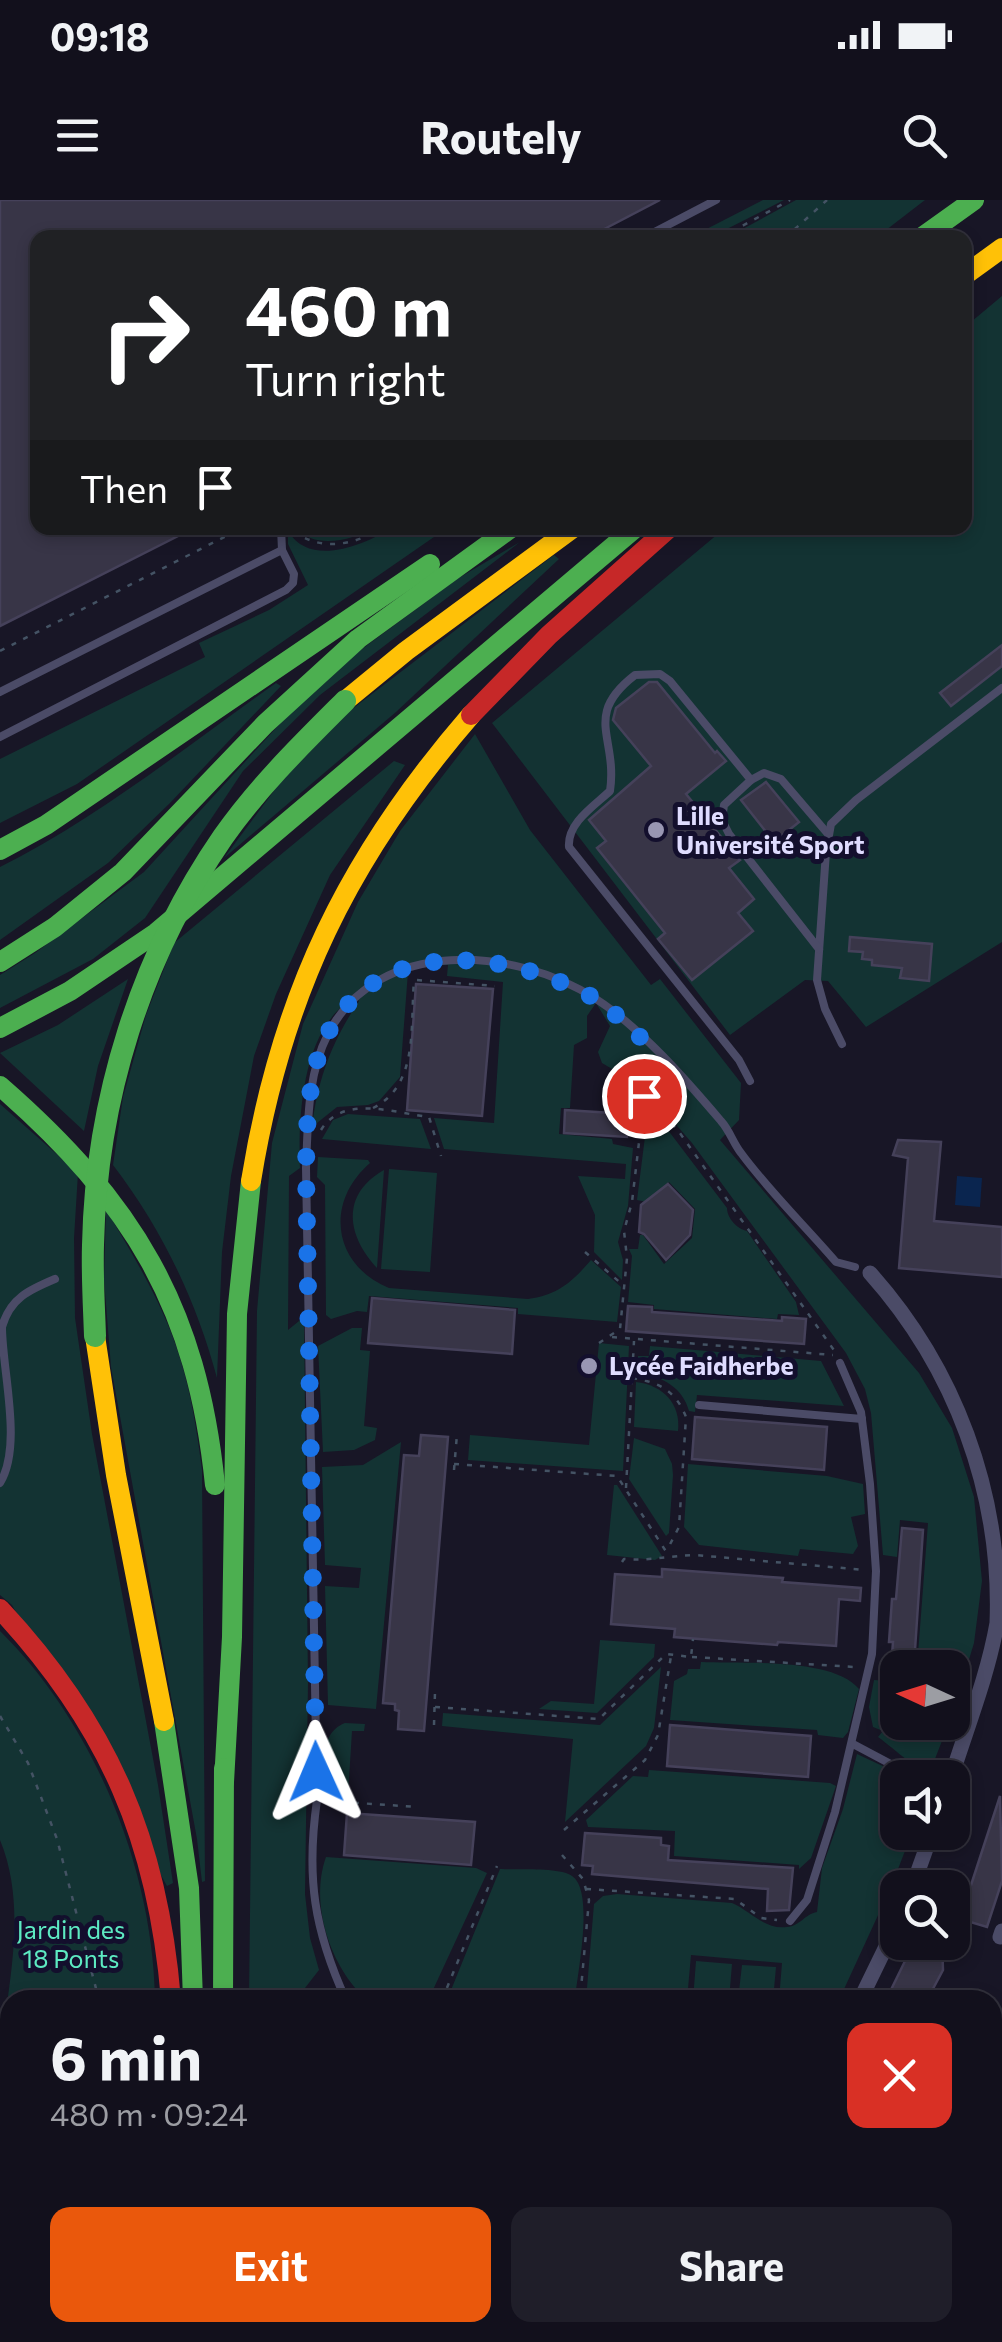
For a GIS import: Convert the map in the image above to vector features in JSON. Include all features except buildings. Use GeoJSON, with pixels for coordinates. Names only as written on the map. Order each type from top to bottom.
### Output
{"type":"FeatureCollection","features":[{"type":"Feature","properties":{"kind":"main road"},"geometry":{"type":"LineString","coordinates":[[932,230],[974,200]]}},
{"type":"Feature","properties":{"kind":"main road"},"geometry":{"type":"LineString","coordinates":[[949,230],[984,200]]}},
{"type":"Feature","properties":{"kind":"main road"},"geometry":{"type":"LineString","coordinates":[[972,269],[1002,248]]}},
{"type":"Feature","properties":{"kind":"main road"},"geometry":{"type":"LineString","coordinates":[[0,850],[46,825],[439,558],[493,535]]}},
{"type":"Feature","properties":{"kind":"main road"},"geometry":{"type":"LineString","coordinates":[[0,962],[55,927],[124,872],[265,724],[358,639],[499,535]]}},
{"type":"Feature","properties":{"kind":"main road"},"geometry":{"type":"LineString","coordinates":[[194,1990],[192,1906],[182,1822],[112,1452],[95,1336],[91,1250],[98,1162],[116,1069],[141,992],[182,902],[216,845],[279,764],[345,700],[563,535]]}},
{"type":"Feature","properties":{"kind":"main road"},"geometry":{"type":"LineString","coordinates":[[0,1028],[70,991],[156,933],[628,535]]}},
{"type":"Feature","properties":{"kind":"main road"},"geometry":{"type":"LineString","coordinates":[[223,1990],[224,1782],[232,1618],[233,1382],[239,1266],[259,1122],[296,997],[324,930],[356,869],[438,752],[527,656],[661,535]]}},
{"type":"Feature","properties":{"kind":"main road"},"geometry":{"type":"LineString","coordinates":[[0,1070],[21,1086],[27,1108]]}},
{"type":"Feature","properties":{"kind":"main road"},"geometry":{"type":"LineString","coordinates":[[0,1086],[75,1154],[121,1208],[167,1288],[201,1382],[214,1461],[224,1782]]}},
{"type":"Feature","properties":{"kind":"main road"},"geometry":{"type":"LineString","coordinates":[[0,1609],[48,1665],[90,1724],[120,1785],[152,1872],[165,1934],[171,1990]]}},
{"type":"Feature","properties":{"kind":"street"},"geometry":{"type":"LineString","coordinates":[[862,1270],[918,1332],[967,1415],[987,1467],[998,1531],[1001,1595],[997,1626],[956,1760]]}},
{"type":"Feature","properties":{"kind":"street"},"geometry":{"type":"LineString","coordinates":[[865,1990],[880,1959]]}},
{"type":"Feature","properties":{"kind":"lane"},"geometry":{"type":"LineString","coordinates":[[658,230],[716,200]]}},
{"type":"Feature","properties":{"kind":"lane"},"geometry":{"type":"LineString","coordinates":[[0,737],[286,590],[293,583],[294,574],[282,550],[281,535]]}},
{"type":"Feature","properties":{"kind":"lane"},"geometry":{"type":"LineString","coordinates":[[0,692],[282,550]]}},
{"type":"Feature","properties":{"kind":"lane"},"geometry":{"type":"LineString","coordinates":[[750,1081],[739,1060],[569,847],[568,838],[582,816],[610,792],[613,755],[604,716],[608,702],[635,675],[660,674],[670,681],[752,780]]}},
{"type":"Feature","properties":{"kind":"lane"},"geometry":{"type":"LineString","coordinates":[[842,1044],[825,1009],[817,980],[831,824],[856,800],[1002,688]]}},
{"type":"Feature","properties":{"kind":"lane"},"geometry":{"type":"LineString","coordinates":[[819,949],[729,834],[722,820],[724,805],[764,773],[780,778],[828,835]]}},
{"type":"Feature","properties":{"kind":"lane"},"geometry":{"type":"LineString","coordinates":[[342,1990],[314,1909],[312,1837],[317,1800],[306,1152],[311,1088],[328,1033],[364,989],[418,962],[464,960],[533,972],[596,999],[650,1046],[720,1120],[739,1152],[836,1262],[862,1270]]}},
{"type":"Feature","properties":{"kind":"lane"},"geometry":{"type":"LineString","coordinates":[[0,1483],[9,1458],[10,1439],[2,1326],[7,1309],[25,1292],[54,1280]]}},
{"type":"Feature","properties":{"kind":"lane"},"geometry":{"type":"LineString","coordinates":[[790,1921],[807,1900],[853,1744],[869,1668],[876,1571],[862,1419],[838,1359]]}},
{"type":"Feature","properties":{"kind":"lane"},"geometry":{"type":"LineString","coordinates":[[699,1405],[862,1419]]}},
{"type":"Feature","properties":{"kind":"lane"},"geometry":{"type":"LineString","coordinates":[[853,1744],[883,1760]]}},
{"type":"Feature","properties":{"kind":"path"},"geometry":{"type":"LineString","coordinates":[[735,230],[790,200]]}},
{"type":"Feature","properties":{"kind":"path"},"geometry":{"type":"LineString","coordinates":[[794,230],[827,200]]}},
{"type":"Feature","properties":{"kind":"path"},"geometry":{"type":"LineString","coordinates":[[0,651],[228,535]]}},
{"type":"Feature","properties":{"kind":"path"},"geometry":{"type":"LineString","coordinates":[[298,535],[322,544],[359,540],[369,535]]}},
{"type":"Feature","properties":{"kind":"path"},"geometry":{"type":"LineString","coordinates":[[369,1109],[396,1092],[406,1076],[414,980],[495,986]]}},
{"type":"Feature","properties":{"kind":"path"},"geometry":{"type":"LineString","coordinates":[[598,1343],[620,1330],[627,1258],[624,1231],[632,1202],[650,1046]]}},
{"type":"Feature","properties":{"kind":"path"},"geometry":{"type":"LineString","coordinates":[[610,1337],[838,1359],[831,1342],[677,1129],[644,1096]]}},
{"type":"Feature","properties":{"kind":"path"},"geometry":{"type":"LineString","coordinates":[[306,1152],[316,1151],[317,1137],[331,1117],[356,1108],[429,1118],[441,1156]]}},
{"type":"Feature","properties":{"kind":"path"},"geometry":{"type":"LineString","coordinates":[[585,1252],[624,1286]]}},
{"type":"Feature","properties":{"kind":"path"},"geometry":{"type":"LineString","coordinates":[[626,1489],[634,1340]]}},
{"type":"Feature","properties":{"kind":"path"},"geometry":{"type":"LineString","coordinates":[[632,1378],[652,1381],[668,1390],[680,1401],[686,1416],[679,1527],[668,1554]]}},
{"type":"Feature","properties":{"kind":"path"},"geometry":{"type":"LineString","coordinates":[[454,1470],[457,1434]]}},
{"type":"Feature","properties":{"kind":"path"},"geometry":{"type":"LineString","coordinates":[[454,1464],[618,1476],[668,1554]]}},
{"type":"Feature","properties":{"kind":"path"},"geometry":{"type":"LineString","coordinates":[[622,1562],[656,1562],[668,1554],[695,1554],[876,1571]]}},
{"type":"Feature","properties":{"kind":"path"},"geometry":{"type":"LineString","coordinates":[[691,1657],[693,1638]]}},
{"type":"Feature","properties":{"kind":"path"},"geometry":{"type":"LineString","coordinates":[[435,1706],[598,1719],[666,1654],[869,1668]]}},
{"type":"Feature","properties":{"kind":"path"},"geometry":{"type":"LineString","coordinates":[[564,1830],[645,1760],[658,1735],[671,1655]]}},
{"type":"Feature","properties":{"kind":"path"},"geometry":{"type":"LineString","coordinates":[[434,1725],[435,1692]]}},
{"type":"Feature","properties":{"kind":"path"},"geometry":{"type":"LineString","coordinates":[[0,1716],[28,1763],[58,1839],[96,1990]]}},
{"type":"Feature","properties":{"kind":"path"},"geometry":{"type":"LineString","coordinates":[[366,1804],[367,1796]]}},
{"type":"Feature","properties":{"kind":"path"},"geometry":{"type":"LineString","coordinates":[[317,1800],[417,1807]]}},
{"type":"Feature","properties":{"kind":"path"},"geometry":{"type":"LineString","coordinates":[[562,1855],[582,1878],[589,1900],[581,1990]]}},
{"type":"Feature","properties":{"kind":"path"},"geometry":{"type":"LineString","coordinates":[[446,1990],[497,1866]]}},
{"type":"Feature","properties":{"kind":"path"},"geometry":{"type":"LineString","coordinates":[[586,1888],[735,1899],[761,1918],[790,1921]]}},
{"type":"Feature","properties":{"kind":"green space"},"geometry":{"type":"Polygon","coordinates":[[[763,200],[784,200],[725,230],[705,230],[763,200]]]}},
{"type":"Feature","properties":{"kind":"green space"},"geometry":{"type":"Polygon","coordinates":[[[796,200],[925,200],[886,230],[741,230],[796,200]]]}},
{"type":"Feature","properties":{"kind":"green space"},"geometry":{"type":"Polygon","coordinates":[[[1002,296],[1002,942],[866,1027],[828,981],[805,980],[730,1035],[492,723],[717,535],[972,535],[972,321],[1002,296]]]}},
{"type":"Feature","properties":{"kind":"green space"},"geometry":{"type":"Polygon","coordinates":[[[288,535],[310,549],[323,551],[379,535],[437,535],[77,784],[0,823],[0,759],[205,657],[199,643],[269,610],[308,585],[288,544],[288,535]]]}},
{"type":"Feature","properties":{"kind":"green space"},"geometry":{"type":"Polygon","coordinates":[[[304,535],[358,535],[334,541],[304,535]]]}},
{"type":"Feature","properties":{"kind":"green space"},"geometry":{"type":"Polygon","coordinates":[[[520,542],[320,695],[243,771],[145,918],[93,959],[0,1008],[0,975],[144,872],[320,680],[457,579],[520,542]]]}},
{"type":"Feature","properties":{"kind":"green space"},"geometry":{"type":"Polygon","coordinates":[[[554,555],[559,559],[396,712],[224,858],[282,780],[347,713],[554,555]]]}},
{"type":"Feature","properties":{"kind":"green space"},"geometry":{"type":"Polygon","coordinates":[[[276,683],[281,686],[108,863],[0,940],[0,867],[107,804],[276,683]]]}},
{"type":"Feature","properties":{"kind":"green space"},"geometry":{"type":"Polygon","coordinates":[[[475,734],[530,830],[651,985],[660,979],[741,1083],[739,1120],[720,1140],[919,1373],[952,1428],[974,1497],[982,1581],[970,1656],[970,1650],[918,1650],[928,1523],[900,1520],[897,1557],[883,1555],[871,1413],[865,1389],[846,1353],[692,1143],[644,1088],[602,1063],[598,1052],[610,1026],[596,1003],[587,1016],[587,1038],[574,1045],[570,1108],[561,1108],[559,1134],[612,1139],[613,1144],[633,1148],[628,1206],[618,1242],[623,1260],[622,1280],[594,1252],[595,1215],[578,1176],[625,1179],[626,1164],[444,1149],[434,1118],[494,1123],[503,982],[447,976],[448,965],[417,966],[408,972],[400,1077],[379,1101],[337,1107],[312,1127],[328,1061],[359,1001],[356,997],[338,1010],[314,1049],[300,1123],[300,1168],[289,1176],[288,1330],[304,1317],[308,1683],[305,1894],[310,1938],[319,1970],[306,1990],[249,1990],[257,1311],[272,1143],[303,1024],[358,902],[400,831],[475,734]]]}},
{"type":"Feature","properties":{"kind":"green space"},"geometry":{"type":"Polygon","coordinates":[[[394,761],[405,765],[330,875],[276,994],[254,1056],[231,1176],[222,1252],[217,1378],[176,1266],[113,1165],[123,1097],[146,1015],[174,943],[394,761]]]}},
{"type":"Feature","properties":{"kind":"green space"},"geometry":{"type":"Polygon","coordinates":[[[128,979],[98,1066],[84,1131],[0,1053],[58,1025],[128,979]]]}},
{"type":"Feature","properties":{"kind":"green space"},"geometry":{"type":"Polygon","coordinates":[[[0,1104],[78,1173],[75,1318],[92,1434],[158,1785],[173,1883],[167,1886],[12,1605],[0,1595],[0,1104]]]}},
{"type":"Feature","properties":{"kind":"green space"},"geometry":{"type":"Polygon","coordinates":[[[649,1105],[727,1208],[733,1223],[747,1231],[796,1302],[799,1315],[778,1314],[777,1319],[654,1309],[654,1305],[628,1302],[632,1256],[629,1249],[638,1249],[640,1235],[664,1264],[692,1238],[695,1209],[669,1182],[646,1202],[637,1200],[649,1105]]]}},
{"type":"Feature","properties":{"kind":"green space"},"geometry":{"type":"Polygon","coordinates":[[[348,1114],[420,1119],[431,1149],[322,1139],[333,1120],[348,1114]]]}},
{"type":"Feature","properties":{"kind":"green space"},"geometry":{"type":"Polygon","coordinates":[[[318,1157],[370,1163],[346,1196],[341,1232],[346,1249],[370,1278],[389,1288],[528,1299],[564,1286],[591,1260],[621,1287],[617,1322],[518,1314],[518,1308],[369,1296],[367,1312],[331,1319],[326,1315],[325,1185],[317,1177],[318,1157]]]}},
{"type":"Feature","properties":{"kind":"green space"},"geometry":{"type":"Polygon","coordinates":[[[389,1169],[437,1173],[430,1272],[381,1269],[389,1169]]]}},
{"type":"Feature","properties":{"kind":"green space"},"geometry":{"type":"Polygon","coordinates":[[[384,1170],[377,1268],[359,1242],[353,1216],[360,1191],[384,1170]]]}},
{"type":"Feature","properties":{"kind":"green space"},"geometry":{"type":"Polygon","coordinates":[[[106,1209],[165,1317],[187,1383],[200,1455],[205,1881],[202,1882],[111,1367],[104,1279],[106,1209]]]}},
{"type":"Feature","properties":{"kind":"green space"},"geometry":{"type":"Polygon","coordinates":[[[352,1328],[362,1328],[360,1350],[370,1351],[364,1426],[377,1428],[375,1440],[354,1450],[323,1452],[318,1346],[352,1328]]]}},
{"type":"Feature","properties":{"kind":"green space"},"geometry":{"type":"Polygon","coordinates":[[[599,1343],[629,1346],[623,1471],[468,1460],[470,1435],[589,1445],[599,1343]]]}},
{"type":"Feature","properties":{"kind":"green space"},"geometry":{"type":"Polygon","coordinates":[[[650,1346],[821,1361],[844,1406],[697,1395],[695,1412],[689,1411],[670,1384],[637,1375],[638,1356],[649,1356],[650,1346]]]}},
{"type":"Feature","properties":{"kind":"green space"},"geometry":{"type":"Polygon","coordinates":[[[636,1382],[654,1387],[668,1398],[676,1412],[678,1431],[634,1427],[636,1382]]]}},
{"type":"Feature","properties":{"kind":"green space"},"geometry":{"type":"Polygon","coordinates":[[[634,1438],[665,1449],[672,1464],[666,1536],[629,1479],[634,1438]]]}},
{"type":"Feature","properties":{"kind":"green space"},"geometry":{"type":"Polygon","coordinates":[[[401,1442],[376,1709],[328,1705],[325,1586],[359,1588],[361,1568],[325,1565],[322,1467],[363,1465],[401,1442]]]}},
{"type":"Feature","properties":{"kind":"green space"},"geometry":{"type":"Polygon","coordinates":[[[688,1464],[827,1476],[863,1484],[865,1514],[851,1517],[858,1546],[853,1554],[800,1549],[798,1556],[699,1545],[684,1527],[688,1464]]]}},
{"type":"Feature","properties":{"kind":"green space"},"geometry":{"type":"Polygon","coordinates":[[[614,1485],[662,1556],[655,1560],[607,1555],[614,1485]]]}},
{"type":"Feature","properties":{"kind":"green space","name":"Jardin des 18 Ponts"},"geometry":{"type":"Polygon","coordinates":[[[0,1631],[64,1709],[112,1801],[143,1900],[154,1990],[9,1990],[13,1893],[0,1840],[0,1631]]]}},
{"type":"Feature","properties":{"kind":"green space"},"geometry":{"type":"Polygon","coordinates":[[[600,1640],[655,1644],[654,1657],[597,1713],[539,1709],[551,1701],[594,1704],[600,1640]]]}},
{"type":"Feature","properties":{"kind":"green space"},"geometry":{"type":"Polygon","coordinates":[[[701,1662],[785,1664],[846,1679],[859,1689],[848,1732],[843,1738],[818,1735],[817,1730],[670,1720],[674,1681],[687,1674],[688,1669],[700,1669],[701,1662]]]}},
{"type":"Feature","properties":{"kind":"green space"},"geometry":{"type":"Polygon","coordinates":[[[661,1667],[654,1728],[646,1746],[565,1822],[573,1739],[442,1726],[443,1713],[600,1725],[661,1667]]]}},
{"type":"Feature","properties":{"kind":"green space"},"geometry":{"type":"Polygon","coordinates":[[[874,1680],[880,1680],[880,1730],[873,1727],[869,1707],[874,1680]]]}},
{"type":"Feature","properties":{"kind":"green space"},"geometry":{"type":"Polygon","coordinates":[[[345,1723],[365,1724],[364,1731],[352,1731],[348,1795],[334,1788],[325,1761],[331,1734],[345,1723]]]}},
{"type":"Feature","properties":{"kind":"green space"},"geometry":{"type":"Polygon","coordinates":[[[882,1740],[942,1740],[935,1760],[907,1760],[882,1740]]]}},
{"type":"Feature","properties":{"kind":"green space"},"geometry":{"type":"Polygon","coordinates":[[[857,1754],[880,1765],[880,1850],[905,1850],[898,1870],[880,1870],[880,1911],[844,1990],[780,1990],[782,1963],[691,1955],[688,1990],[587,1990],[594,1904],[603,1896],[732,1903],[764,1923],[792,1926],[817,1912],[822,1868],[857,1754]]]}},
{"type":"Feature","properties":{"kind":"green space"},"geometry":{"type":"Polygon","coordinates":[[[649,1770],[836,1786],[811,1858],[799,1869],[799,1865],[674,1856],[675,1831],[588,1827],[586,1820],[633,1776],[648,1777],[649,1770]]]}},
{"type":"Feature","properties":{"kind":"green space"},"geometry":{"type":"Polygon","coordinates":[[[326,1857],[476,1868],[487,1873],[433,1990],[354,1987],[327,1934],[320,1895],[326,1857]]]}},
{"type":"Feature","properties":{"kind":"green space"},"geometry":{"type":"Polygon","coordinates":[[[500,1869],[558,1871],[572,1876],[579,1885],[584,1915],[576,1990],[451,1990],[500,1869]]]}},
{"type":"Feature","properties":{"kind":"green space"},"geometry":{"type":"Polygon","coordinates":[[[696,1961],[732,1964],[730,1990],[694,1990],[696,1961]]]}},
{"type":"Feature","properties":{"kind":"green space"},"geometry":{"type":"Polygon","coordinates":[[[742,1965],[776,1967],[774,1990],[739,1990],[742,1965]]]}},
{"type":"Feature","properties":{"kind":"water"},"geometry":{"type":"Polygon","coordinates":[[[957,1176],[982,1178],[980,1207],[955,1205],[957,1176]]]}},
{"type":"Feature","properties":{"kind":"traffic: fast"},"geometry":{"type":"LineString","coordinates":[[932,230],[974,200]]}},
{"type":"Feature","properties":{"kind":"traffic: fast"},"geometry":{"type":"LineString","coordinates":[[0,962],[55,927],[123,872],[265,724],[358,639],[501,535]]}},
{"type":"Feature","properties":{"kind":"traffic: fast"},"geometry":{"type":"LineString","coordinates":[[0,1028],[70,991],[156,933],[627,535]]}},
{"type":"Feature","properties":{"kind":"traffic: fast"},"geometry":{"type":"LineString","coordinates":[[0,850],[46,825],[430,564]]}},
{"type":"Feature","properties":{"kind":"traffic: fast"},"geometry":{"type":"LineString","coordinates":[[95,1336],[93,1245],[103,1137],[128,1031],[147,980],[194,883],[223,837],[266,783],[345,701]]}},
{"type":"Feature","properties":{"kind":"traffic: fast"},"geometry":{"type":"LineString","coordinates":[[0,1086],[87,1172],[122,1216],[151,1262],[193,1364],[215,1485]]}},
{"type":"Feature","properties":{"kind":"traffic: fast"},"geometry":{"type":"LineString","coordinates":[[224,1782],[232,1637],[237,1314],[251,1181]]}},
{"type":"Feature","properties":{"kind":"traffic: fast"},"geometry":{"type":"LineString","coordinates":[[164,1721],[189,1888],[193,1990]]}},
{"type":"Feature","properties":{"kind":"traffic: fast"},"geometry":{"type":"LineString","coordinates":[[223,1990],[224,1768]]}},
{"type":"Feature","properties":{"kind":"traffic: slow"},"geometry":{"type":"LineString","coordinates":[[972,270],[1002,248]]}},
{"type":"Feature","properties":{"kind":"traffic: slow"},"geometry":{"type":"LineString","coordinates":[[345,701],[563,535]]}},
{"type":"Feature","properties":{"kind":"traffic: slow"},"geometry":{"type":"LineString","coordinates":[[251,1181],[281,1050],[301,989],[326,932],[389,822],[471,715]]}},
{"type":"Feature","properties":{"kind":"traffic: slow"},"geometry":{"type":"LineString","coordinates":[[95,1336],[116,1475],[164,1721]]}},
{"type":"Feature","properties":{"kind":"traffic: jam"},"geometry":{"type":"LineString","coordinates":[[471,715],[549,635],[661,535]]}},
{"type":"Feature","properties":{"kind":"traffic: jam"},"geometry":{"type":"LineString","coordinates":[[0,1609],[71,1697],[122,1789],[154,1888],[170,1990]]}},
{"type":"Feature","properties":{"kind":"place","name":"Lille Université Sport"},"geometry":{"type":"Point","coordinates":[656,830]}},
{"type":"Feature","properties":{"kind":"place","name":"Lycée Faidherbe"},"geometry":{"type":"Point","coordinates":[589,1366]}},
{"type":"Feature","properties":{"kind":"route"},"geometry":{"type":"LineString","coordinates":[[316,1772],[306,1168],[311,1088],[328,1033],[364,989],[390,974],[418,962],[492,962],[566,984],[596,999],[621,1019],[650,1046],[644,1096]]}}]}
